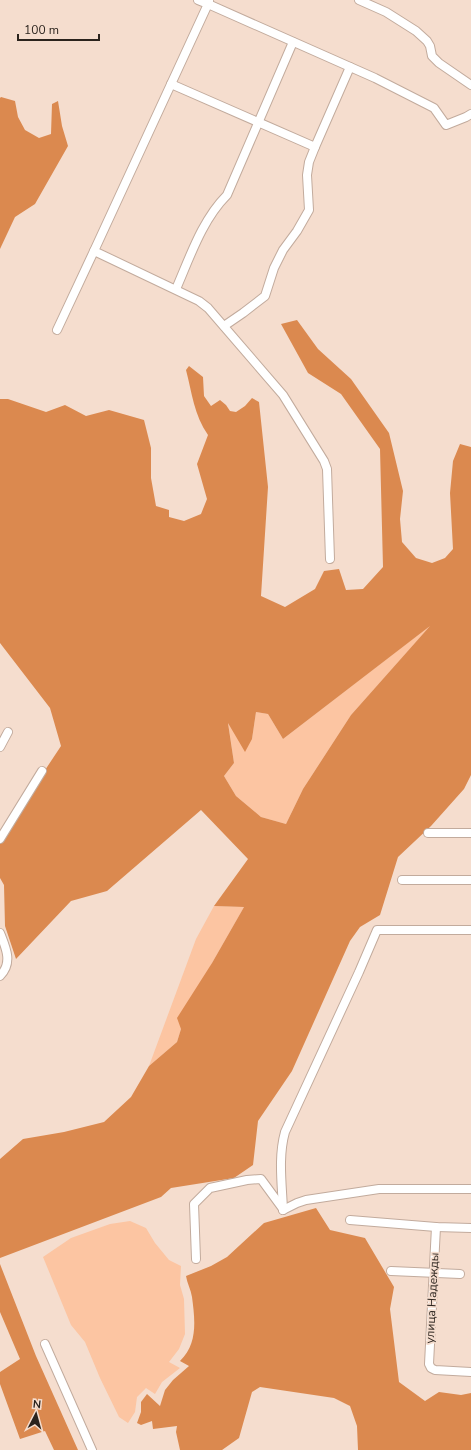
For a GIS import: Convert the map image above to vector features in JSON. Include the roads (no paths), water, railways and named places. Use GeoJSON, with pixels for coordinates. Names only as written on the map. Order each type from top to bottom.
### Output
{"type":"FeatureCollection","features":[{"type":"Feature","properties":{"kind":"street"},"geometry":{"type":"LineString","coordinates":[[198,0],[209,2],[434,108],[446,125],[471,114]]}},
{"type":"Feature","properties":{"kind":"street"},"geometry":{"type":"LineString","coordinates":[[359,0],[386,12],[416,31],[427,41],[430,46],[432,56],[471,85]]}},
{"type":"Feature","properties":{"kind":"street"},"geometry":{"type":"LineString","coordinates":[[57,330],[209,2]]}},
{"type":"Feature","properties":{"kind":"street"},"geometry":{"type":"LineString","coordinates":[[176,289],[207,221],[219,203],[227,195],[293,42]]}},
{"type":"Feature","properties":{"kind":"street"},"geometry":{"type":"LineString","coordinates":[[224,326],[243,314],[265,296],[274,268],[283,250],[297,231],[309,210],[307,175],[309,162],[314,147],[350,68]]}},
{"type":"Feature","properties":{"kind":"street"},"geometry":{"type":"LineString","coordinates":[[171,84],[314,147]]}},
{"type":"Feature","properties":{"kind":"street"},"geometry":{"type":"LineString","coordinates":[[94,251],[199,301],[208,308],[283,395],[324,461],[327,469],[330,559]]}},
{"type":"Feature","properties":{"kind":"street"},"geometry":{"type":"LineString","coordinates":[[0,747],[8,732]]}},
{"type":"Feature","properties":{"kind":"street"},"geometry":{"type":"LineString","coordinates":[[0,840],[42,771]]}},
{"type":"Feature","properties":{"kind":"street"},"geometry":{"type":"LineString","coordinates":[[428,833],[471,833]]}},
{"type":"Feature","properties":{"kind":"street"},"geometry":{"type":"LineString","coordinates":[[402,880],[471,880]]}},
{"type":"Feature","properties":{"kind":"street"},"geometry":{"type":"LineString","coordinates":[[283,1210],[280,1161],[285,1132],[378,930],[471,930]]}},
{"type":"Feature","properties":{"kind":"street"},"geometry":{"type":"LineString","coordinates":[[0,933],[8,953],[8,960],[6,968],[0,976]]}},
{"type":"Feature","properties":{"kind":"street"},"geometry":{"type":"LineString","coordinates":[[196,1259],[194,1204],[210,1188],[247,1180],[261,1179],[283,1210]]}},
{"type":"Feature","properties":{"kind":"street"},"geometry":{"type":"LineString","coordinates":[[283,1210],[306,1200],[379,1189],[471,1189]]}},
{"type":"Feature","properties":{"kind":"street"},"geometry":{"type":"LineString","coordinates":[[350,1220],[436,1227],[471,1228]]}},
{"type":"Feature","properties":{"kind":"street","name":"улица Надежды"},"geometry":{"type":"LineString","coordinates":[[436,1227],[429,1364],[431,1368],[471,1372]]}},
{"type":"Feature","properties":{"kind":"street"},"geometry":{"type":"LineString","coordinates":[[391,1271],[460,1274]]}},
{"type":"Feature","properties":{"kind":"street"},"geometry":{"type":"LineString","coordinates":[[45,1344],[92,1450]]}}]}
